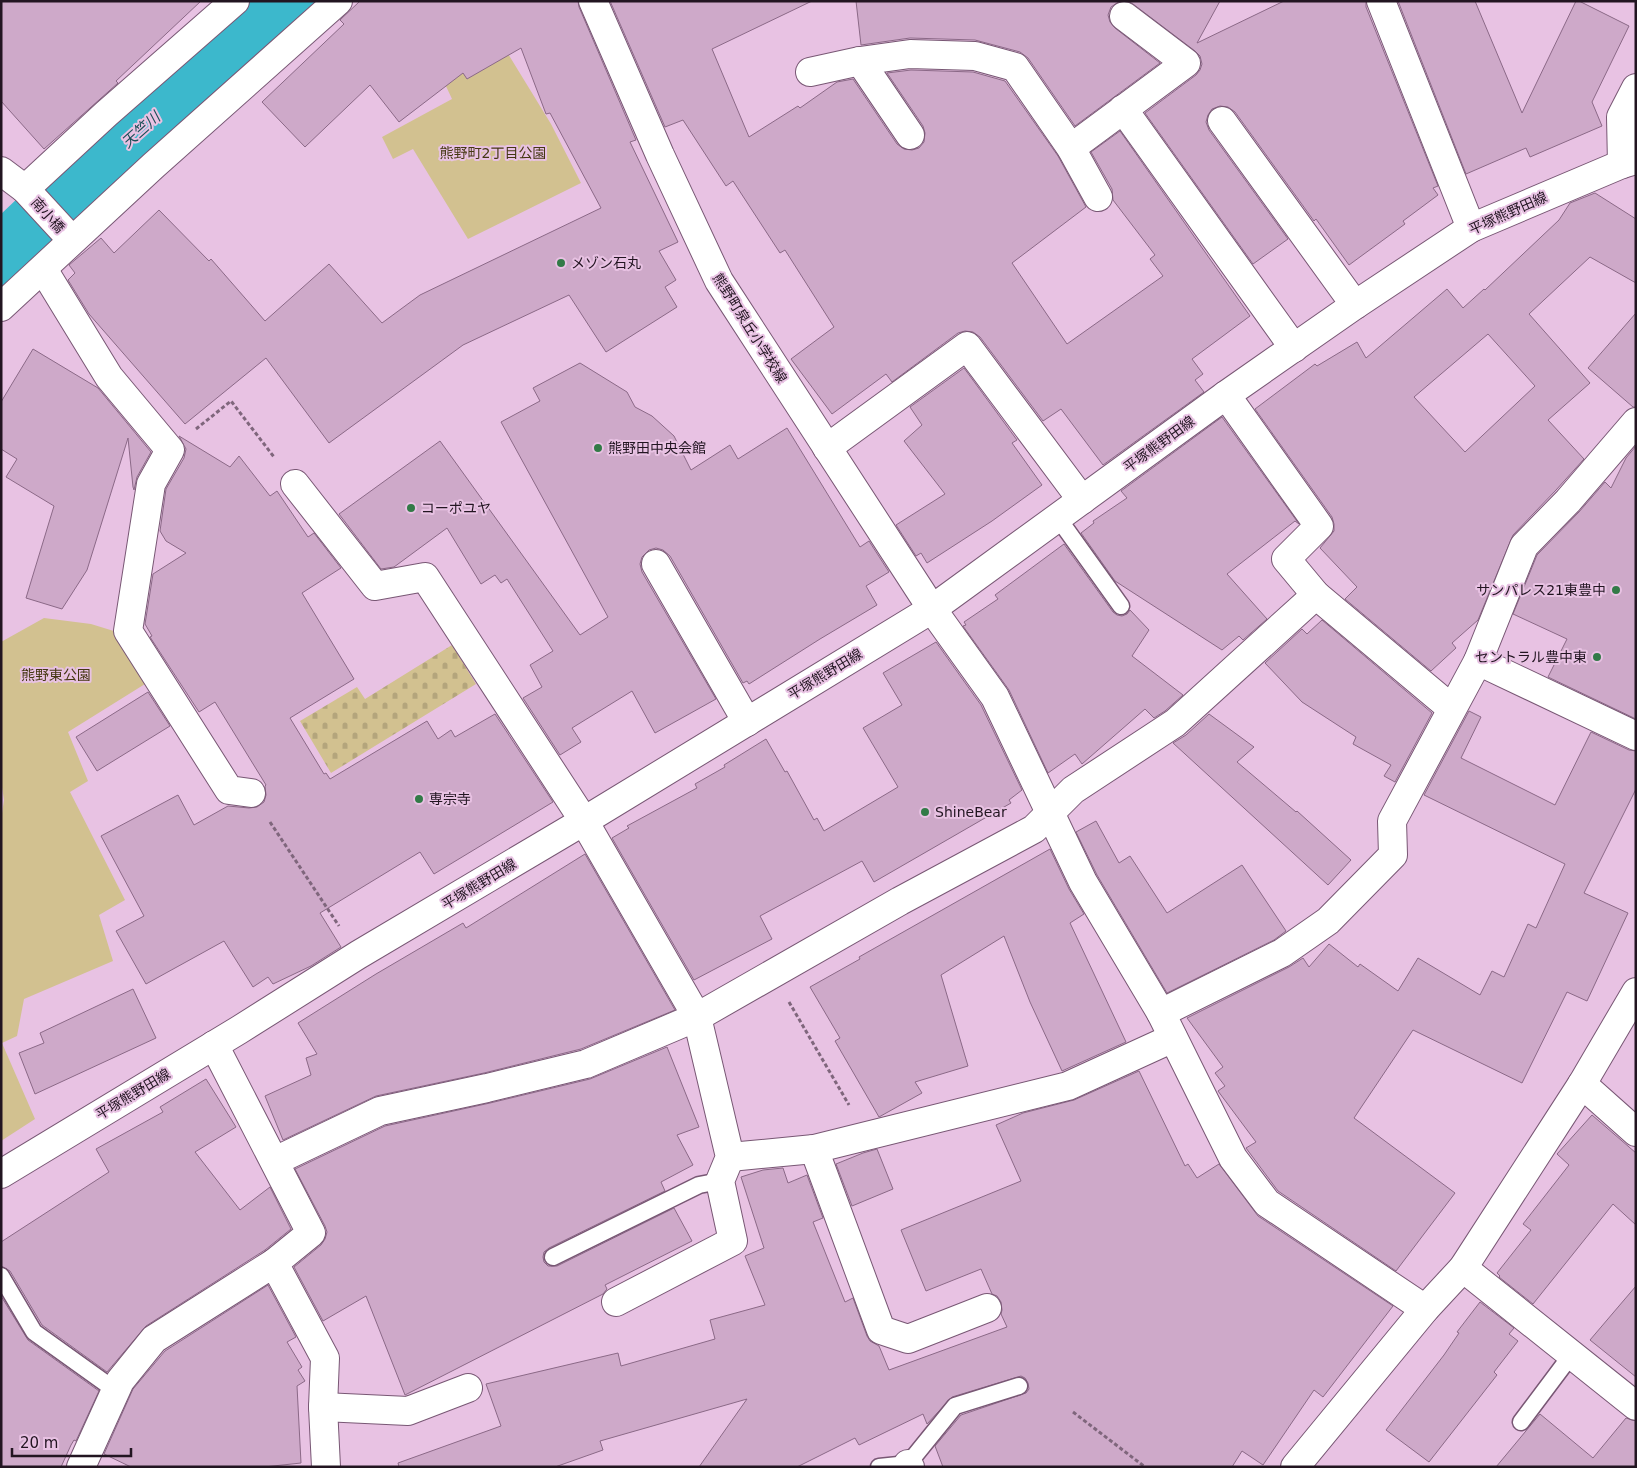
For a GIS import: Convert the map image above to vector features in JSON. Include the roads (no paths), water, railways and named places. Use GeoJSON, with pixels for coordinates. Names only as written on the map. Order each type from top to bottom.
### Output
{"type":"FeatureCollection","features":[{"type":"Feature","properties":{"kind":"street"},"geometry":{"type":"LineString","coordinates":[[25,189],[106,114],[235,1]]}},
{"type":"Feature","properties":{"kind":"street"},"geometry":{"type":"LineString","coordinates":[[1,308],[72,240],[231,95],[338,1]]}},
{"type":"Feature","properties":{"kind":"street","name":"熊野町泉丘小学校線"},"geometry":{"type":"LineString","coordinates":[[593,1],[660,155],[719,281],[932,609],[995,697],[1083,882],[1161,1013],[1233,1158],[1268,1204],[1425,1309]]}},
{"type":"Feature","properties":{"kind":"street"},"geometry":{"type":"LineString","coordinates":[[1381,1],[1471,228]]}},
{"type":"Feature","properties":{"kind":"street"},"geometry":{"type":"LineString","coordinates":[[1071,148],[1186,63],[1124,16]]}},
{"type":"Feature","properties":{"kind":"street"},"geometry":{"type":"LineString","coordinates":[[810,72],[860,61],[910,54],[975,56],[1015,67],[1071,148],[1098,196]]}},
{"type":"Feature","properties":{"kind":"street"},"geometry":{"type":"LineString","coordinates":[[860,61],[910,135]]}},
{"type":"Feature","properties":{"kind":"street"},"geometry":{"type":"LineString","coordinates":[[1629,162],[1621,117],[1636,88]]}},
{"type":"Feature","properties":{"kind":"street"},"geometry":{"type":"LineString","coordinates":[[1124,109],[1294,348]]}},
{"type":"Feature","properties":{"kind":"street"},"geometry":{"type":"LineString","coordinates":[[1222,121],[1355,305]]}},
{"type":"Feature","properties":{"kind":"street","name":"平塚熊野田線"},"geometry":{"type":"LineString","coordinates":[[1,1174],[358,955],[584,821],[932,609],[1226,395],[1355,305],[1471,228],[1629,162]]}},
{"type":"Feature","properties":{"kind":"street","name":"南小橋"},"geometry":{"type":"LineString","coordinates":[[1,171],[25,189],[72,240]]}},
{"type":"Feature","properties":{"kind":"street"},"geometry":{"type":"LineString","coordinates":[[43,269],[108,377],[170,450],[151,484],[128,631],[229,790],[251,793]]}},
{"type":"Feature","properties":{"kind":"street"},"geometry":{"type":"LineString","coordinates":[[827,448],[967,346],[1082,500]]}},
{"type":"Feature","properties":{"kind":"street"},"geometry":{"type":"LineString","coordinates":[[1226,395],[1319,526],[1286,559],[1316,596],[1451,708]]}},
{"type":"Feature","properties":{"kind":"street"},"geometry":{"type":"LineString","coordinates":[[1161,1013],[1282,953],[1328,921],[1393,855],[1392,821],[1451,708],[1478,661],[1524,546],[1568,501],[1636,422]]}},
{"type":"Feature","properties":{"kind":"street"},"geometry":{"type":"LineString","coordinates":[[295,484],[375,586],[425,577],[584,821],[697,1017],[725,1169],[733,1241],[616,1302]]}},
{"type":"Feature","properties":{"kind":"street"},"geometry":{"type":"LineString","coordinates":[[656,564],[747,722]]}},
{"type":"Feature","properties":{"kind":"street"},"geometry":{"type":"LineString","coordinates":[[275,1161],[380,1111],[586,1064],[697,1017],[900,901],[1034,829],[1074,790],[1175,723],[1316,596]]}},
{"type":"Feature","properties":{"kind":"street"},"geometry":{"type":"LineString","coordinates":[[1478,661],[1636,736]]}},
{"type":"Feature","properties":{"kind":"street"},"geometry":{"type":"LineString","coordinates":[[1295,1467],[1425,1309],[1463,1268],[1582,1084],[1636,992]]}},
{"type":"Feature","properties":{"kind":"street"},"geometry":{"type":"LineString","coordinates":[[725,1169],[1068,1086],[1173,1038]]}},
{"type":"Feature","properties":{"kind":"street"},"geometry":{"type":"LineString","coordinates":[[87,1465],[115,1390],[120,1381],[154,1340],[274,1263],[311,1233],[214,1045]]}},
{"type":"Feature","properties":{"kind":"street"},"geometry":{"type":"LineString","coordinates":[[1582,1084],[1636,1132]]}},
{"type":"Feature","properties":{"kind":"street"},"geometry":{"type":"LineString","coordinates":[[814,1149],[880,1330],[908,1339],[987,1308]]}},
{"type":"Feature","properties":{"kind":"street"},"geometry":{"type":"LineString","coordinates":[[274,1263],[325,1358],[323,1407],[326,1467]]}},
{"type":"Feature","properties":{"kind":"street"},"geometry":{"type":"LineString","coordinates":[[1463,1268],[1636,1406]]}},
{"type":"Feature","properties":{"kind":"street"},"geometry":{"type":"LineString","coordinates":[[323,1407],[408,1411],[468,1388]]}},
{"type":"Feature","properties":{"kind":"lane"},"geometry":{"type":"LineString","coordinates":[[1058,518],[1121,606]]}},
{"type":"Feature","properties":{"kind":"lane"},"geometry":{"type":"LineString","coordinates":[[553,1257],[699,1185],[725,1169]]}},
{"type":"Feature","properties":{"kind":"lane"},"geometry":{"type":"LineString","coordinates":[[1,1276],[34,1332],[115,1390]]}},
{"type":"Feature","properties":{"kind":"lane"},"geometry":{"type":"LineString","coordinates":[[1521,1422],[1572,1354]]}},
{"type":"Feature","properties":{"kind":"lane"},"geometry":{"type":"LineString","coordinates":[[880,1467],[909,1466],[955,1406],[1019,1386]]}},
{"type":"Feature","properties":{"kind":"waterway","name":"天竺川"},"geometry":{"type":"LineString","coordinates":[[1,263],[138,133],[286,1]]}},
{"type":"Feature","properties":{"kind":"place","name":"メゾン石丸"},"geometry":{"type":"Point","coordinates":[561,263]}},
{"type":"Feature","properties":{"kind":"place","name":"熊野田中央会館"},"geometry":{"type":"Point","coordinates":[598,448]}},
{"type":"Feature","properties":{"kind":"place","name":"コーポユヤ"},"geometry":{"type":"Point","coordinates":[411,508]}},
{"type":"Feature","properties":{"kind":"place","name":"サンパレス21東豊中"},"geometry":{"type":"Point","coordinates":[1616,590]}},
{"type":"Feature","properties":{"kind":"place","name":"セントラル豊中東"},"geometry":{"type":"Point","coordinates":[1597,657]}},
{"type":"Feature","properties":{"kind":"place","name":"専宗寺"},"geometry":{"type":"Point","coordinates":[419,799]}},
{"type":"Feature","properties":{"kind":"place","name":"ShineBear"},"geometry":{"type":"Point","coordinates":[925,812]}},
{"type":"Feature","properties":{"kind":"park label","name":"熊野町2丁目公園"},"geometry":{"type":"Point","coordinates":[493,153]}},
{"type":"Feature","properties":{"kind":"park label","name":"熊野東公園"},"geometry":{"type":"Point","coordinates":[56,675]}}]}
